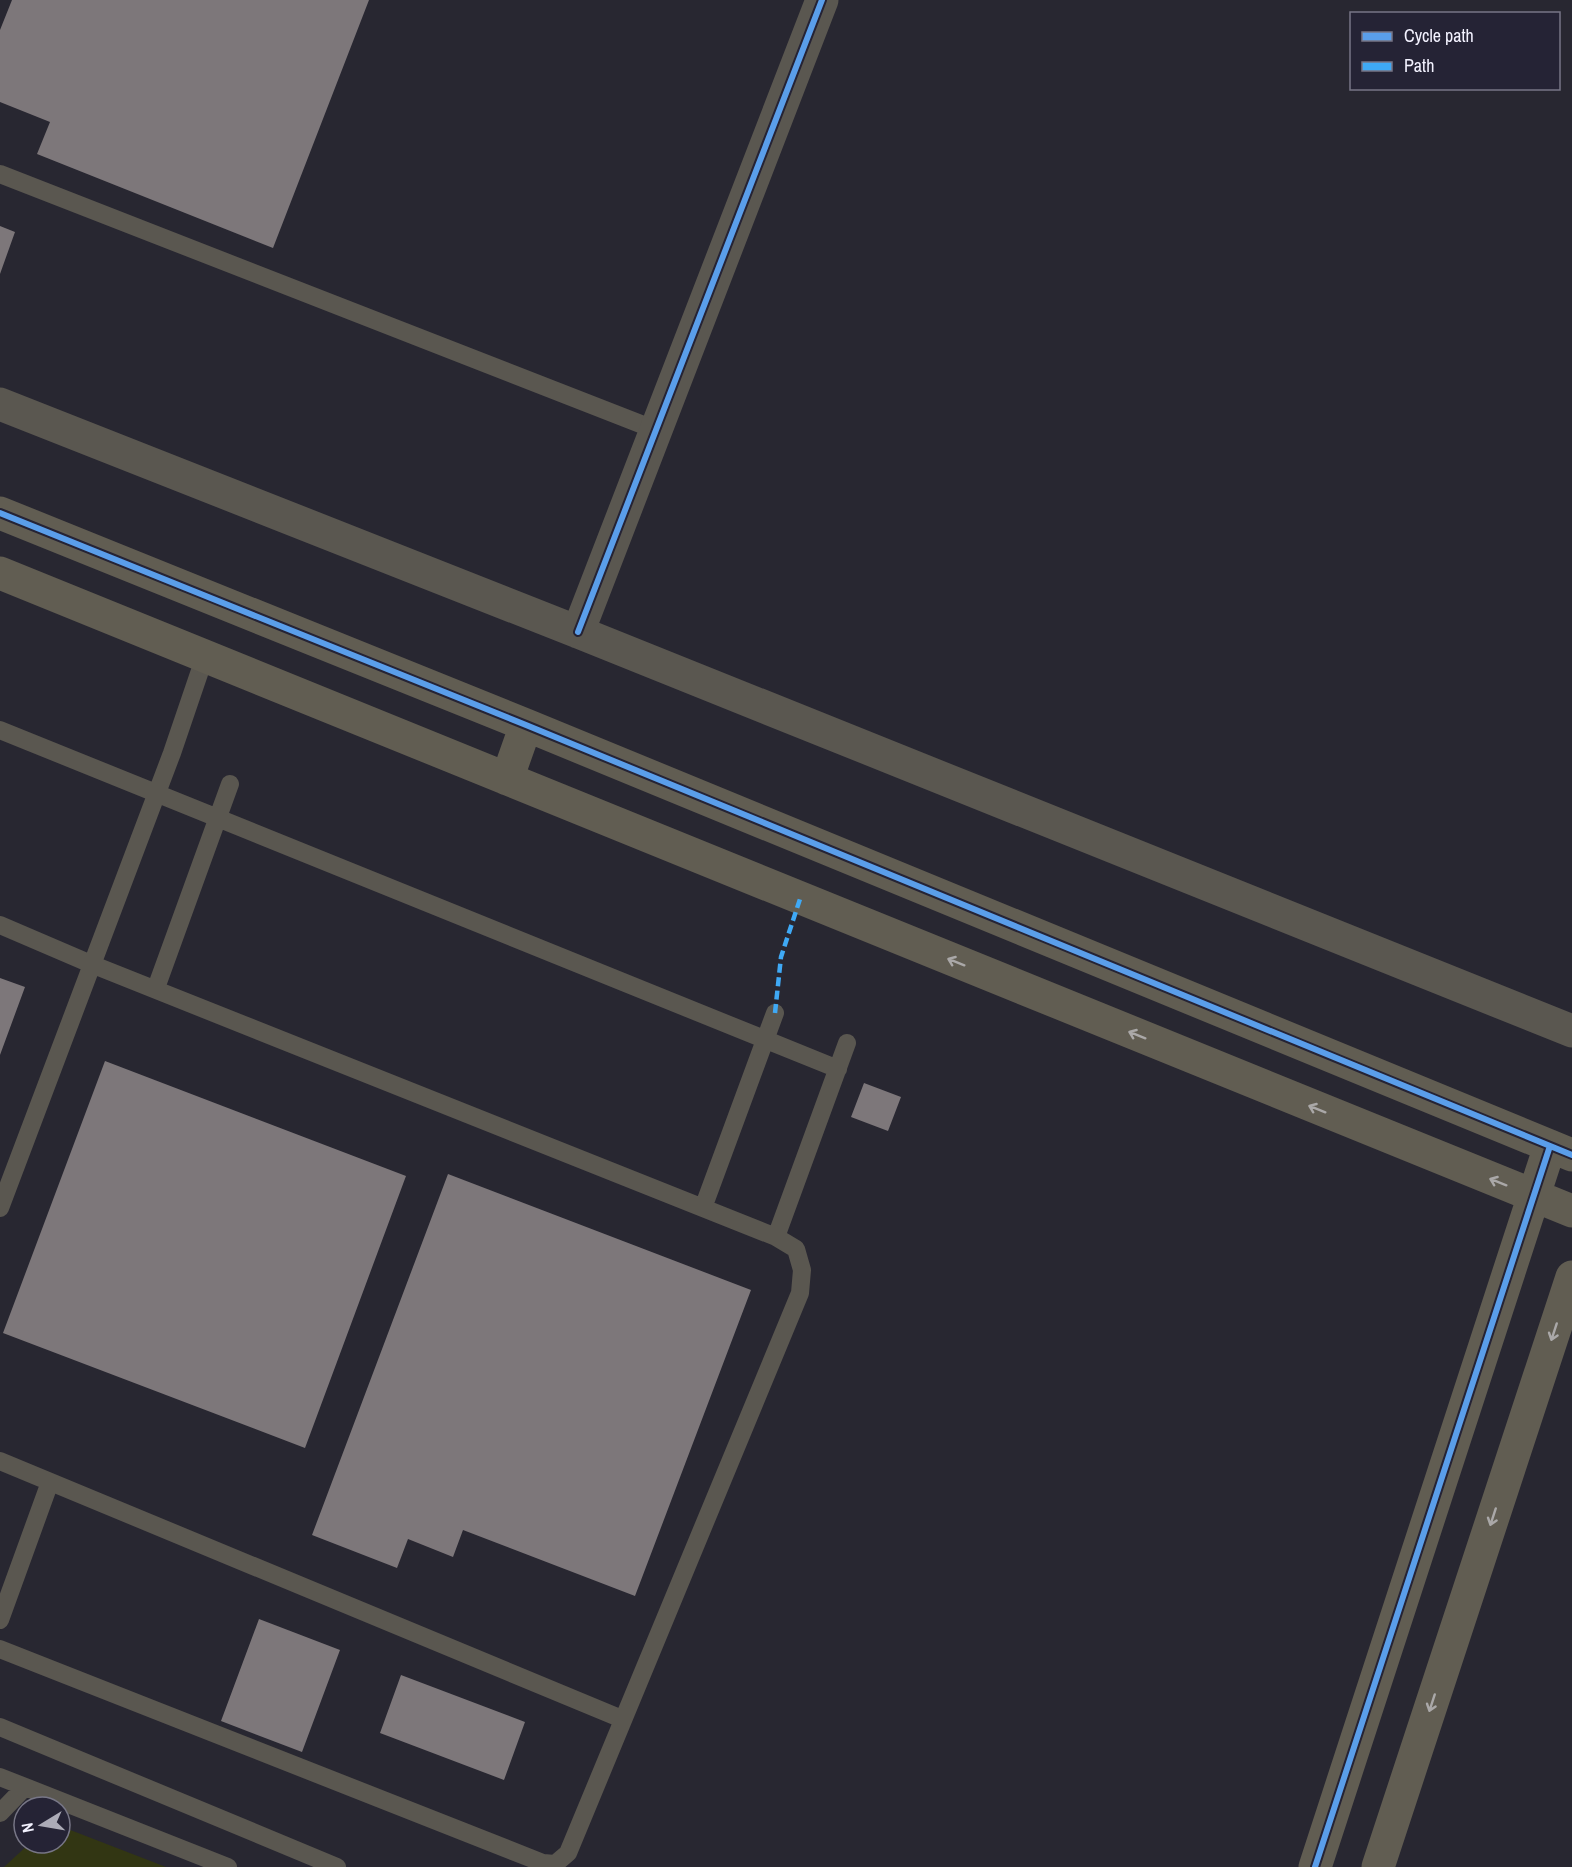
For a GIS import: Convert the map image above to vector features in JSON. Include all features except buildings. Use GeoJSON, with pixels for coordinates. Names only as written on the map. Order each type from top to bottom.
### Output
{"type":"FeatureCollection","features":[{"type":"Feature","properties":{"kind":"street"},"geometry":{"type":"LineString","coordinates":[[578,632],[822,0]]}},
{"type":"Feature","properties":{"kind":"street"},"geometry":{"type":"LineString","coordinates":[[0,404],[578,632],[1572,1031]]}},
{"type":"Feature","properties":{"kind":"street"},"geometry":{"type":"LineString","coordinates":[[0,513],[526,725],[1561,1150],[1534,1197],[1315,1867]]}},
{"type":"Feature","properties":{"kind":"street"},"geometry":{"type":"LineString","coordinates":[[0,573],[1572,1211]]}},
{"type":"Feature","properties":{"kind":"street"},"geometry":{"type":"LineString","coordinates":[[507,779],[526,725]]}},
{"type":"Feature","properties":{"kind":"street"},"geometry":{"type":"LineString","coordinates":[[1378,1867],[1572,1277]]}},
{"type":"Feature","properties":{"kind":"lane"},"geometry":{"type":"LineString","coordinates":[[0,174],[656,430]]}},
{"type":"Feature","properties":{"kind":"lane"},"geometry":{"type":"LineString","coordinates":[[0,1208],[157,792],[205,656]]}},
{"type":"Feature","properties":{"kind":"lane"},"geometry":{"type":"LineString","coordinates":[[0,730],[157,792],[765,1042],[838,1069]]}},
{"type":"Feature","properties":{"kind":"lane"},"geometry":{"type":"LineString","coordinates":[[156,988],[230,784]]}},
{"type":"Feature","properties":{"kind":"lane"},"geometry":{"type":"LineString","coordinates":[[0,925],[91,964],[776,1237],[796,1249],[802,1270],[800,1293],[568,1853],[555,1864],[543,1863],[0,1649]]}},
{"type":"Feature","properties":{"kind":"lane"},"geometry":{"type":"LineString","coordinates":[[703,1208],[775,1013]]}},
{"type":"Feature","properties":{"kind":"lane"},"geometry":{"type":"LineString","coordinates":[[776,1237],[847,1043]]}},
{"type":"Feature","properties":{"kind":"lane"},"geometry":{"type":"LineString","coordinates":[[0,1461],[622,1719]]}},
{"type":"Feature","properties":{"kind":"lane"},"geometry":{"type":"LineString","coordinates":[[0,1620],[50,1482]]}},
{"type":"Feature","properties":{"kind":"lane"},"geometry":{"type":"LineString","coordinates":[[0,1727],[338,1867]]}},
{"type":"Feature","properties":{"kind":"lane"},"geometry":{"type":"LineString","coordinates":[[0,1777],[228,1867]]}},
{"type":"Feature","properties":{"kind":"lane"},"geometry":{"type":"LineString","coordinates":[[0,1813],[26,1787]]}},
{"type":"Feature","properties":{"kind":"green space"},"geometry":{"type":"Polygon","coordinates":[[[72,1831],[166,1867],[4,1867],[17,1855],[72,1855],[72,1831]]]}},
{"type":"Feature","properties":{"kind":"marked path"},"geometry":{"type":"LineString","coordinates":[[775,1013],[781,957],[800,899]]}},
{"type":"Feature","properties":{"kind":"cycle path"},"geometry":{"type":"LineString","coordinates":[[578,632],[822,0]]}},
{"type":"Feature","properties":{"kind":"cycle path"},"geometry":{"type":"LineString","coordinates":[[0,513],[526,725],[1572,1155]]}},
{"type":"Feature","properties":{"kind":"cycle path"},"geometry":{"type":"LineString","coordinates":[[1315,1867],[1550,1146]]}}]}
